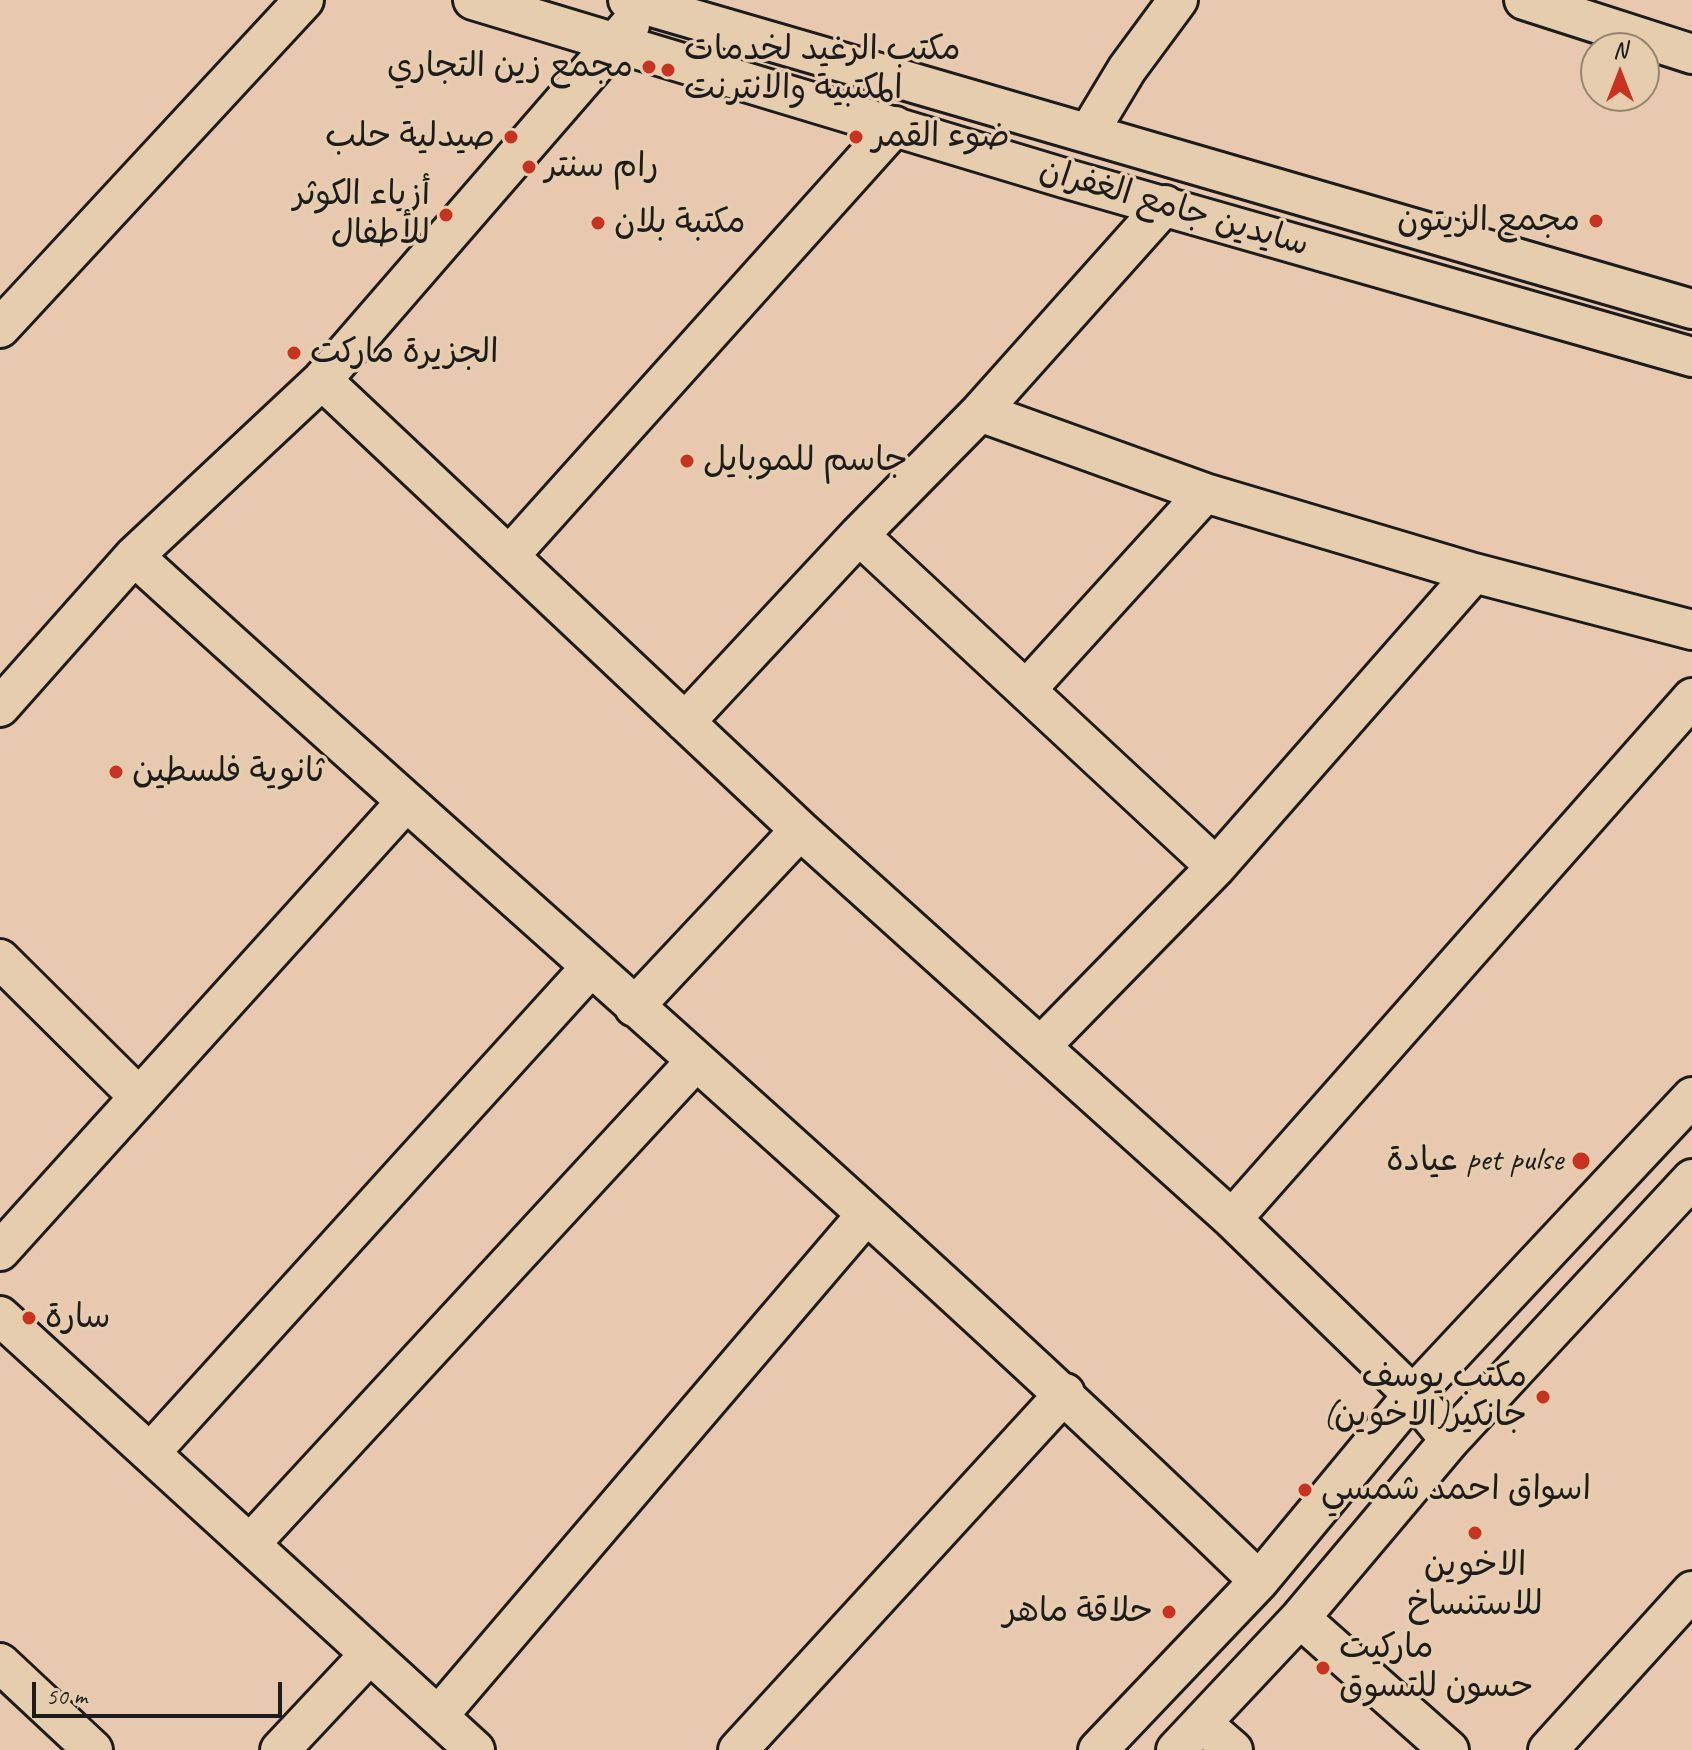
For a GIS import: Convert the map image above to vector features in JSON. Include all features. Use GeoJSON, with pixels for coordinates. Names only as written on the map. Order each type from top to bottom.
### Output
{"type":"FeatureCollection","features":[{"type":"Feature","properties":{"kind":"street"},"geometry":{"type":"LineString","coordinates":[[0,328],[304,0]]}},
{"type":"Feature","properties":{"kind":"street","name":"سايدين جامع الغفران"},"geometry":{"type":"LineString","coordinates":[[473,0],[1064,178],[1692,357]]}},
{"type":"Feature","properties":{"kind":"street"},"geometry":{"type":"LineString","coordinates":[[1089,132],[1127,69],[1178,0]]}},
{"type":"Feature","properties":{"kind":"street"},"geometry":{"type":"LineString","coordinates":[[1524,0],[1692,54]]}},
{"type":"Feature","properties":{"kind":"street"},"geometry":{"type":"LineString","coordinates":[[0,707],[134,556],[322,380],[617,41],[637,2]]}},
{"type":"Feature","properties":{"kind":"street","name":"سايدين جامع الغفران"},"geometry":{"type":"LineString","coordinates":[[637,2],[1692,309]]}},
{"type":"Feature","properties":{"kind":"street"},"geometry":{"type":"LineString","coordinates":[[509,556],[895,126]]}},
{"type":"Feature","properties":{"kind":"street"},"geometry":{"type":"LineString","coordinates":[[685,722],[859,535],[980,412],[1165,205]]}},
{"type":"Feature","properties":{"kind":"street"},"geometry":{"type":"LineString","coordinates":[[322,380],[800,830],[1232,1219],[1413,1395],[1450,1440]]}},
{"type":"Feature","properties":{"kind":"street"},"geometry":{"type":"LineString","coordinates":[[980,412],[1205,493],[1474,573],[1692,630]]}},
{"type":"Feature","properties":{"kind":"street"},"geometry":{"type":"LineString","coordinates":[[1026,690],[1205,493]]}},
{"type":"Feature","properties":{"kind":"street"},"geometry":{"type":"LineString","coordinates":[[859,535],[1216,867]]}},
{"type":"Feature","properties":{"kind":"street"},"geometry":{"type":"LineString","coordinates":[[134,556],[405,803],[1065,1393],[1259,1581]]}},
{"type":"Feature","properties":{"kind":"street"},"geometry":{"type":"LineString","coordinates":[[1041,1046],[1216,867],[1474,573]]}},
{"type":"Feature","properties":{"kind":"street"},"geometry":{"type":"LineString","coordinates":[[1232,1219],[1692,698]]}},
{"type":"Feature","properties":{"kind":"street"},"geometry":{"type":"LineString","coordinates":[[0,1251],[405,803]]}},
{"type":"Feature","properties":{"kind":"street"},"geometry":{"type":"LineString","coordinates":[[634,1007],[800,830]]}},
{"type":"Feature","properties":{"kind":"street"},"geometry":{"type":"LineString","coordinates":[[0,959],[139,1097]]}},
{"type":"Feature","properties":{"kind":"street"},"geometry":{"type":"LineString","coordinates":[[150,1453],[590,968]]}},
{"type":"Feature","properties":{"kind":"street"},"geometry":{"type":"LineString","coordinates":[[250,1544],[695,1062]]}},
{"type":"Feature","properties":{"kind":"street"},"geometry":{"type":"LineString","coordinates":[[1098,1750],[1259,1581],[1413,1395],[1692,1097]]}},
{"type":"Feature","properties":{"kind":"street"},"geometry":{"type":"LineString","coordinates":[[1176,1750],[1300,1618],[1450,1440],[1692,1179]]}},
{"type":"Feature","properties":{"kind":"street"},"geometry":{"type":"LineString","coordinates":[[438,1716],[866,1215]]}},
{"type":"Feature","properties":{"kind":"street"},"geometry":{"type":"LineString","coordinates":[[1549,1251],[1588,1291]]}},
{"type":"Feature","properties":{"kind":"street"},"geometry":{"type":"LineString","coordinates":[[0,1316],[475,1750]]}},
{"type":"Feature","properties":{"kind":"street"},"geometry":{"type":"LineString","coordinates":[[738,1750],[1065,1393]]}},
{"type":"Feature","properties":{"kind":"street"},"geometry":{"type":"LineString","coordinates":[[1548,1750],[1692,1591]]}},
{"type":"Feature","properties":{"kind":"street"},"geometry":{"type":"LineString","coordinates":[[1300,1618],[1449,1750]]}},
{"type":"Feature","properties":{"kind":"street"},"geometry":{"type":"LineString","coordinates":[[280,1750],[370,1654]]}},
{"type":"Feature","properties":{"kind":"street"},"geometry":{"type":"LineString","coordinates":[[0,1663],[93,1750]]}},
{"type":"Feature","properties":{"kind":"street"},"geometry":{"type":"LineString","coordinates":[[1202,1723],[1233,1750]]}},
{"type":"Feature","properties":{"kind":"place","name":"مجمع زين التجاري"},"geometry":{"type":"Point","coordinates":[649,67]}},
{"type":"Feature","properties":{"kind":"place","name":"مكتب الرغيد لخدمات المكتبية والانترنت"},"geometry":{"type":"Point","coordinates":[668,70]}},
{"type":"Feature","properties":{"kind":"place","name":"صيدلية حلب"},"geometry":{"type":"Point","coordinates":[511,137]}},
{"type":"Feature","properties":{"kind":"place","name":"ضوء القمر"},"geometry":{"type":"Point","coordinates":[856,137]}},
{"type":"Feature","properties":{"kind":"place","name":"رام سنتر"},"geometry":{"type":"Point","coordinates":[529,167]}},
{"type":"Feature","properties":{"kind":"place","name":"أزياء الكوثر للأطفال"},"geometry":{"type":"Point","coordinates":[446,215]}},
{"type":"Feature","properties":{"kind":"place","name":"مجمع الزيتون"},"geometry":{"type":"Point","coordinates":[1596,221]}},
{"type":"Feature","properties":{"kind":"place","name":"مكتبة بلان"},"geometry":{"type":"Point","coordinates":[598,223]}},
{"type":"Feature","properties":{"kind":"place","name":"الجزيرة ماركت"},"geometry":{"type":"Point","coordinates":[294,353]}},
{"type":"Feature","properties":{"kind":"place","name":"جاسم للموبايل"},"geometry":{"type":"Point","coordinates":[687,461]}},
{"type":"Feature","properties":{"kind":"place","name":"ثانوية فلسطين"},"geometry":{"type":"Point","coordinates":[116,772]}},
{"type":"Feature","properties":{"kind":"place","name":"عيادة pet pulse"},"geometry":{"type":"Point","coordinates":[1581,1161]}},
{"type":"Feature","properties":{"kind":"place","name":"سارة"},"geometry":{"type":"Point","coordinates":[29,1318]}},
{"type":"Feature","properties":{"kind":"place","name":"مكتب يوسف جانكير(الاخوين)"},"geometry":{"type":"Point","coordinates":[1543,1397]}},
{"type":"Feature","properties":{"kind":"place","name":"اسواق احمد شمسي"},"geometry":{"type":"Point","coordinates":[1305,1490]}},
{"type":"Feature","properties":{"kind":"place","name":"الاخوين للاستنساخ"},"geometry":{"type":"Point","coordinates":[1475,1533]}},
{"type":"Feature","properties":{"kind":"place","name":"حلاقة ماهر"},"geometry":{"type":"Point","coordinates":[1169,1612]}},
{"type":"Feature","properties":{"kind":"place","name":"ماركيت حسون للتسوق"},"geometry":{"type":"Point","coordinates":[1323,1668]}}]}
